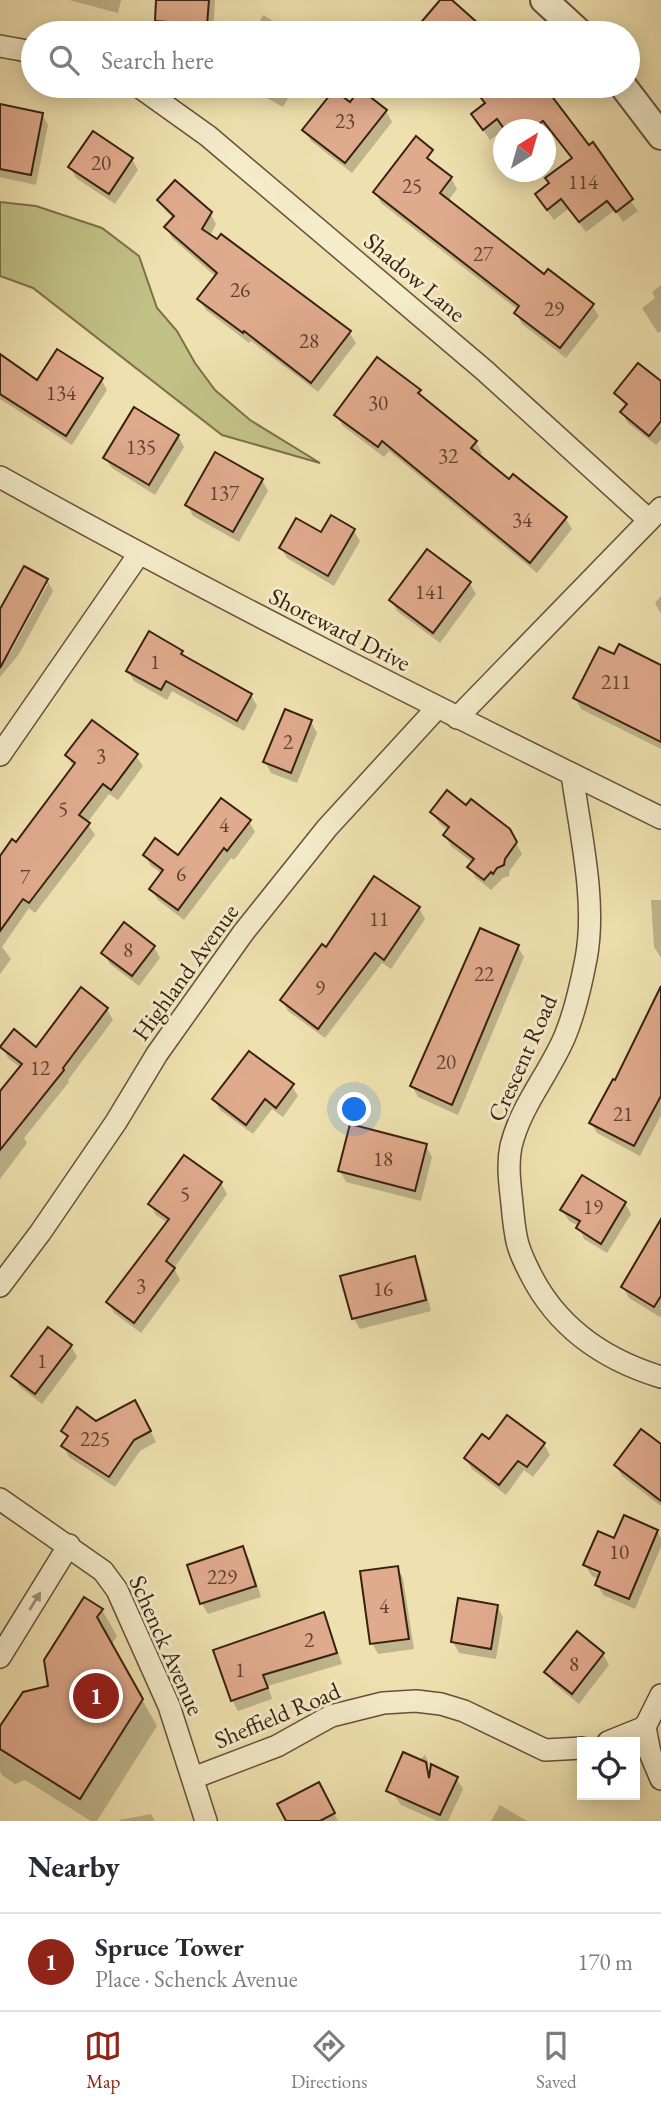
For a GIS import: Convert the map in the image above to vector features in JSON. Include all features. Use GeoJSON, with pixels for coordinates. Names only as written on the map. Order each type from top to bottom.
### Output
{"type":"FeatureCollection","features":[{"type":"Feature","properties":{"kind":"street"},"geometry":{"type":"LineString","coordinates":[[544,0],[567,21]]}},
{"type":"Feature","properties":{"kind":"street"},"geometry":{"type":"LineString","coordinates":[[0,46],[21,50]]}},
{"type":"Feature","properties":{"kind":"street","name":"Shadow Lane"},"geometry":{"type":"LineString","coordinates":[[155,98],[208,136],[655,514]]}},
{"type":"Feature","properties":{"kind":"street"},"geometry":{"type":"LineString","coordinates":[[632,98],[661,136]]}},
{"type":"Feature","properties":{"kind":"street","name":"Shoreward Drive"},"geometry":{"type":"LineString","coordinates":[[0,477],[139,555],[437,708],[661,818]]}},
{"type":"Feature","properties":{"kind":"street"},"geometry":{"type":"LineString","coordinates":[[457,718],[655,514]]}},
{"type":"Feature","properties":{"kind":"street"},"geometry":{"type":"LineString","coordinates":[[0,755],[139,555]]}},
{"type":"Feature","properties":{"kind":"street","name":"Highland Avenue"},"geometry":{"type":"LineString","coordinates":[[0,1286],[40,1233],[116,1122],[157,1054],[243,933],[327,828],[437,708]]}},
{"type":"Feature","properties":{"kind":"street","name":"Crescent Road"},"geometry":{"type":"LineString","coordinates":[[572,774],[589,899],[589,940],[578,998],[565,1037],[525,1106],[511,1146],[508,1173],[516,1238],[542,1297],[566,1325],[591,1346],[638,1370],[661,1377]]}},
{"type":"Feature","properties":{"kind":"street","name":"Schenck Avenue"},"geometry":{"type":"LineString","coordinates":[[0,1499],[103,1571],[117,1590],[169,1706],[206,1821]]}},
{"type":"Feature","properties":{"kind":"street"},"geometry":{"type":"LineString","coordinates":[[0,1657],[69,1545]]}},
{"type":"Feature","properties":{"kind":"street"},"geometry":{"type":"LineString","coordinates":[[661,1695],[645,1727],[650,1753],[661,1779]]}},
{"type":"Feature","properties":{"kind":"street","name":"Sheffield Road"},"geometry":{"type":"LineString","coordinates":[[193,1778],[277,1746],[331,1716],[394,1702],[429,1702],[464,1710],[545,1750],[577,1748]]}},
{"type":"Feature","properties":{"kind":"street"},"geometry":{"type":"LineString","coordinates":[[620,1737],[645,1727]]}},
{"type":"Feature","properties":{"kind":"shaded area"},"geometry":{"type":"Polygon","coordinates":[[[0,202],[36,206],[102,228],[139,256],[157,308],[177,331],[195,363],[215,390],[250,420],[320,463],[222,435],[33,288],[0,276],[0,202]]]}},
{"type":"Feature","properties":{"kind":"building"},"geometry":{"type":"Polygon","coordinates":[[[156,0],[209,0],[207,21],[155,21],[156,0]]]}},
{"type":"Feature","properties":{"kind":"building"},"geometry":{"type":"Polygon","coordinates":[[[440,0],[452,0],[476,21],[422,21],[440,0]]]}},
{"type":"Feature","properties":{"kind":"building"},"geometry":{"type":"Polygon","coordinates":[[[328,98],[345,98],[350,102],[353,98],[372,98],[387,110],[345,163],[302,130],[328,98]]]}},
{"type":"Feature","properties":{"kind":"building"},"geometry":{"type":"Polygon","coordinates":[[[481,98],[553,98],[589,145],[593,142],[633,199],[616,212],[607,201],[579,222],[561,199],[547,210],[535,194],[548,182],[556,182],[556,170],[572,158],[556,138],[556,119],[493,119],[493,122],[483,130],[471,114],[485,103],[481,98]]]}},
{"type":"Feature","properties":{"kind":"building"},"geometry":{"type":"Polygon","coordinates":[[[0,104],[43,113],[31,175],[0,169],[0,104]]]}},
{"type":"Feature","properties":{"kind":"building"},"geometry":{"type":"Polygon","coordinates":[[[93,131],[133,158],[109,194],[68,167],[93,131]]]}},
{"type":"Feature","properties":{"kind":"building"},"geometry":{"type":"Polygon","coordinates":[[[416,136],[433,150],[427,158],[452,177],[440,193],[544,274],[548,269],[594,304],[560,348],[514,313],[519,306],[373,192],[416,136]]]}},
{"type":"Feature","properties":{"kind":"building"},"geometry":{"type":"Polygon","coordinates":[[[175,180],[212,212],[202,229],[217,239],[221,234],[351,331],[311,383],[244,331],[243,333],[197,299],[217,273],[164,227],[174,216],[157,200],[175,180]]]}},
{"type":"Feature","properties":{"kind":"building"},"geometry":{"type":"Polygon","coordinates":[[[57,349],[103,378],[66,436],[0,394],[0,354],[37,380],[57,349]]]}},
{"type":"Feature","properties":{"kind":"building"},"geometry":{"type":"Polygon","coordinates":[[[377,357],[421,390],[418,393],[477,441],[471,448],[509,479],[513,474],[567,517],[530,563],[382,441],[378,447],[334,415],[377,357]]]}},
{"type":"Feature","properties":{"kind":"building"},"geometry":{"type":"Polygon","coordinates":[[[638,363],[661,381],[661,421],[649,436],[620,412],[627,404],[614,393],[638,363]]]}},
{"type":"Feature","properties":{"kind":"building"},"geometry":{"type":"Polygon","coordinates":[[[134,407],[179,435],[149,485],[103,458],[134,407]]]}},
{"type":"Feature","properties":{"kind":"building"},"geometry":{"type":"Polygon","coordinates":[[[215,452],[263,479],[233,532],[185,505],[215,452]]]}},
{"type":"Feature","properties":{"kind":"building"},"geometry":{"type":"Polygon","coordinates":[[[331,515],[355,529],[328,576],[279,548],[296,518],[321,532],[331,515]]]}},
{"type":"Feature","properties":{"kind":"building"},"geometry":{"type":"Polygon","coordinates":[[[427,549],[471,582],[433,633],[389,600],[427,549]]]}},
{"type":"Feature","properties":{"kind":"building"},"geometry":{"type":"Polygon","coordinates":[[[24,566],[48,579],[0,668],[0,609],[24,566]]]}},
{"type":"Feature","properties":{"kind":"building"},"geometry":{"type":"Polygon","coordinates":[[[149,631],[183,651],[181,654],[252,694],[237,721],[166,681],[161,690],[126,671],[149,631]]]}},
{"type":"Feature","properties":{"kind":"building"},"geometry":{"type":"Polygon","coordinates":[[[619,644],[661,665],[661,742],[573,698],[599,647],[614,654],[619,644]]]}},
{"type":"Feature","properties":{"kind":"building"},"geometry":{"type":"Polygon","coordinates":[[[285,709],[312,720],[291,773],[263,762],[285,709]]]}},
{"type":"Feature","properties":{"kind":"building"},"geometry":{"type":"Polygon","coordinates":[[[92,720],[138,754],[111,790],[103,784],[79,815],[90,823],[29,903],[23,899],[0,931],[0,856],[12,839],[16,842],[75,763],[65,755],[92,720]]]}},
{"type":"Feature","properties":{"kind":"building"},"geometry":{"type":"Polygon","coordinates":[[[447,790],[466,805],[471,799],[510,829],[517,842],[504,865],[497,868],[493,874],[491,872],[484,880],[467,867],[474,859],[443,835],[449,827],[430,812],[447,790]]]}},
{"type":"Feature","properties":{"kind":"building"},"geometry":{"type":"Polygon","coordinates":[[[221,798],[251,820],[227,851],[224,848],[178,910],[149,889],[163,870],[143,855],[155,838],[178,855],[221,798]]]}},
{"type":"Feature","properties":{"kind":"building"},"geometry":{"type":"Polygon","coordinates":[[[374,876],[420,907],[384,960],[375,953],[318,1029],[280,1000],[322,944],[326,947],[374,876]]]}},
{"type":"Feature","properties":{"kind":"building"},"geometry":{"type":"Polygon","coordinates":[[[124,922],[155,946],[132,976],[101,953],[124,922]]]}},
{"type":"Feature","properties":{"kind":"building"},"geometry":{"type":"Polygon","coordinates":[[[480,928],[519,945],[452,1105],[410,1086],[480,928]]]}},
{"type":"Feature","properties":{"kind":"building"},"geometry":{"type":"Polygon","coordinates":[[[661,986],[661,1096],[634,1146],[589,1123],[613,1079],[615,1080],[661,986]]]}},
{"type":"Feature","properties":{"kind":"building"},"geometry":{"type":"Polygon","coordinates":[[[81,987],[108,1008],[64,1070],[0,1150],[0,1091],[22,1064],[0,1047],[14,1029],[36,1047],[81,987]]]}},
{"type":"Feature","properties":{"kind":"building"},"geometry":{"type":"Polygon","coordinates":[[[249,1051],[294,1084],[276,1108],[265,1099],[246,1125],[212,1099],[249,1051]]]}},
{"type":"Feature","properties":{"kind":"building"},"geometry":{"type":"Polygon","coordinates":[[[350,1124],[427,1144],[415,1191],[338,1171],[350,1124]]]}},
{"type":"Feature","properties":{"kind":"building"},"geometry":{"type":"Polygon","coordinates":[[[184,1155],[222,1182],[166,1261],[175,1268],[134,1323],[106,1302],[169,1219],[148,1204],[184,1155]]]}},
{"type":"Feature","properties":{"kind":"building"},"geometry":{"type":"Polygon","coordinates":[[[582,1175],[626,1202],[601,1244],[576,1228],[580,1221],[560,1210],[582,1175]]]}},
{"type":"Feature","properties":{"kind":"building"},"geometry":{"type":"Polygon","coordinates":[[[661,1219],[661,1296],[654,1307],[621,1287],[661,1219]]]}},
{"type":"Feature","properties":{"kind":"building"},"geometry":{"type":"Polygon","coordinates":[[[415,1256],[426,1300],[352,1319],[340,1276],[415,1256]]]}},
{"type":"Feature","properties":{"kind":"building"},"geometry":{"type":"Polygon","coordinates":[[[48,1327],[72,1345],[35,1394],[11,1376],[48,1327]]]}},
{"type":"Feature","properties":{"kind":"building"},"geometry":{"type":"Polygon","coordinates":[[[135,1400],[151,1431],[134,1440],[109,1477],[61,1446],[68,1436],[61,1431],[77,1407],[96,1421],[135,1400]]]}},
{"type":"Feature","properties":{"kind":"building"},"geometry":{"type":"Polygon","coordinates":[[[507,1415],[545,1443],[527,1467],[518,1461],[499,1485],[464,1458],[482,1434],[489,1439],[507,1415]]]}},
{"type":"Feature","properties":{"kind":"building"},"geometry":{"type":"Polygon","coordinates":[[[641,1429],[661,1444],[661,1501],[614,1465],[641,1429]]]}},
{"type":"Feature","properties":{"kind":"building"},"geometry":{"type":"Polygon","coordinates":[[[624,1515],[658,1530],[629,1599],[595,1585],[600,1572],[583,1565],[598,1531],[614,1538],[624,1515]]]}},
{"type":"Feature","properties":{"kind":"building"},"geometry":{"type":"Polygon","coordinates":[[[243,1546],[256,1586],[200,1604],[187,1565],[243,1546]]]}},
{"type":"Feature","properties":{"kind":"building"},"geometry":{"type":"Polygon","coordinates":[[[398,1566],[409,1639],[370,1644],[360,1571],[398,1566]]]}},
{"type":"Feature","properties":{"kind":"building"},"geometry":{"type":"Polygon","coordinates":[[[84,1597],[103,1609],[97,1617],[143,1699],[80,1799],[0,1749],[0,1726],[23,1692],[48,1686],[44,1660],[84,1597]]]}},
{"type":"Feature","properties":{"kind":"building"},"geometry":{"type":"Polygon","coordinates":[[[458,1598],[498,1605],[491,1649],[451,1642],[458,1598]]]}},
{"type":"Feature","properties":{"kind":"building"},"geometry":{"type":"Polygon","coordinates":[[[324,1612],[337,1653],[263,1675],[268,1688],[231,1701],[213,1650],[324,1612]]]}},
{"type":"Feature","properties":{"kind":"building"},"geometry":{"type":"Polygon","coordinates":[[[577,1631],[604,1653],[572,1694],[544,1672],[577,1631]]]}},
{"type":"Feature","properties":{"kind":"building"},"geometry":{"type":"Polygon","coordinates":[[[403,1752],[426,1762],[429,1778],[431,1764],[458,1777],[440,1815],[386,1791],[403,1752]]]}},
{"type":"Feature","properties":{"kind":"building"},"geometry":{"type":"Polygon","coordinates":[[[319,1782],[335,1813],[320,1821],[286,1821],[277,1804],[319,1782]]]}},
{"type":"Feature","properties":{"kind":"place","name":"Spruce Tower"},"geometry":{"type":"Point","coordinates":[96,1696]}}]}
